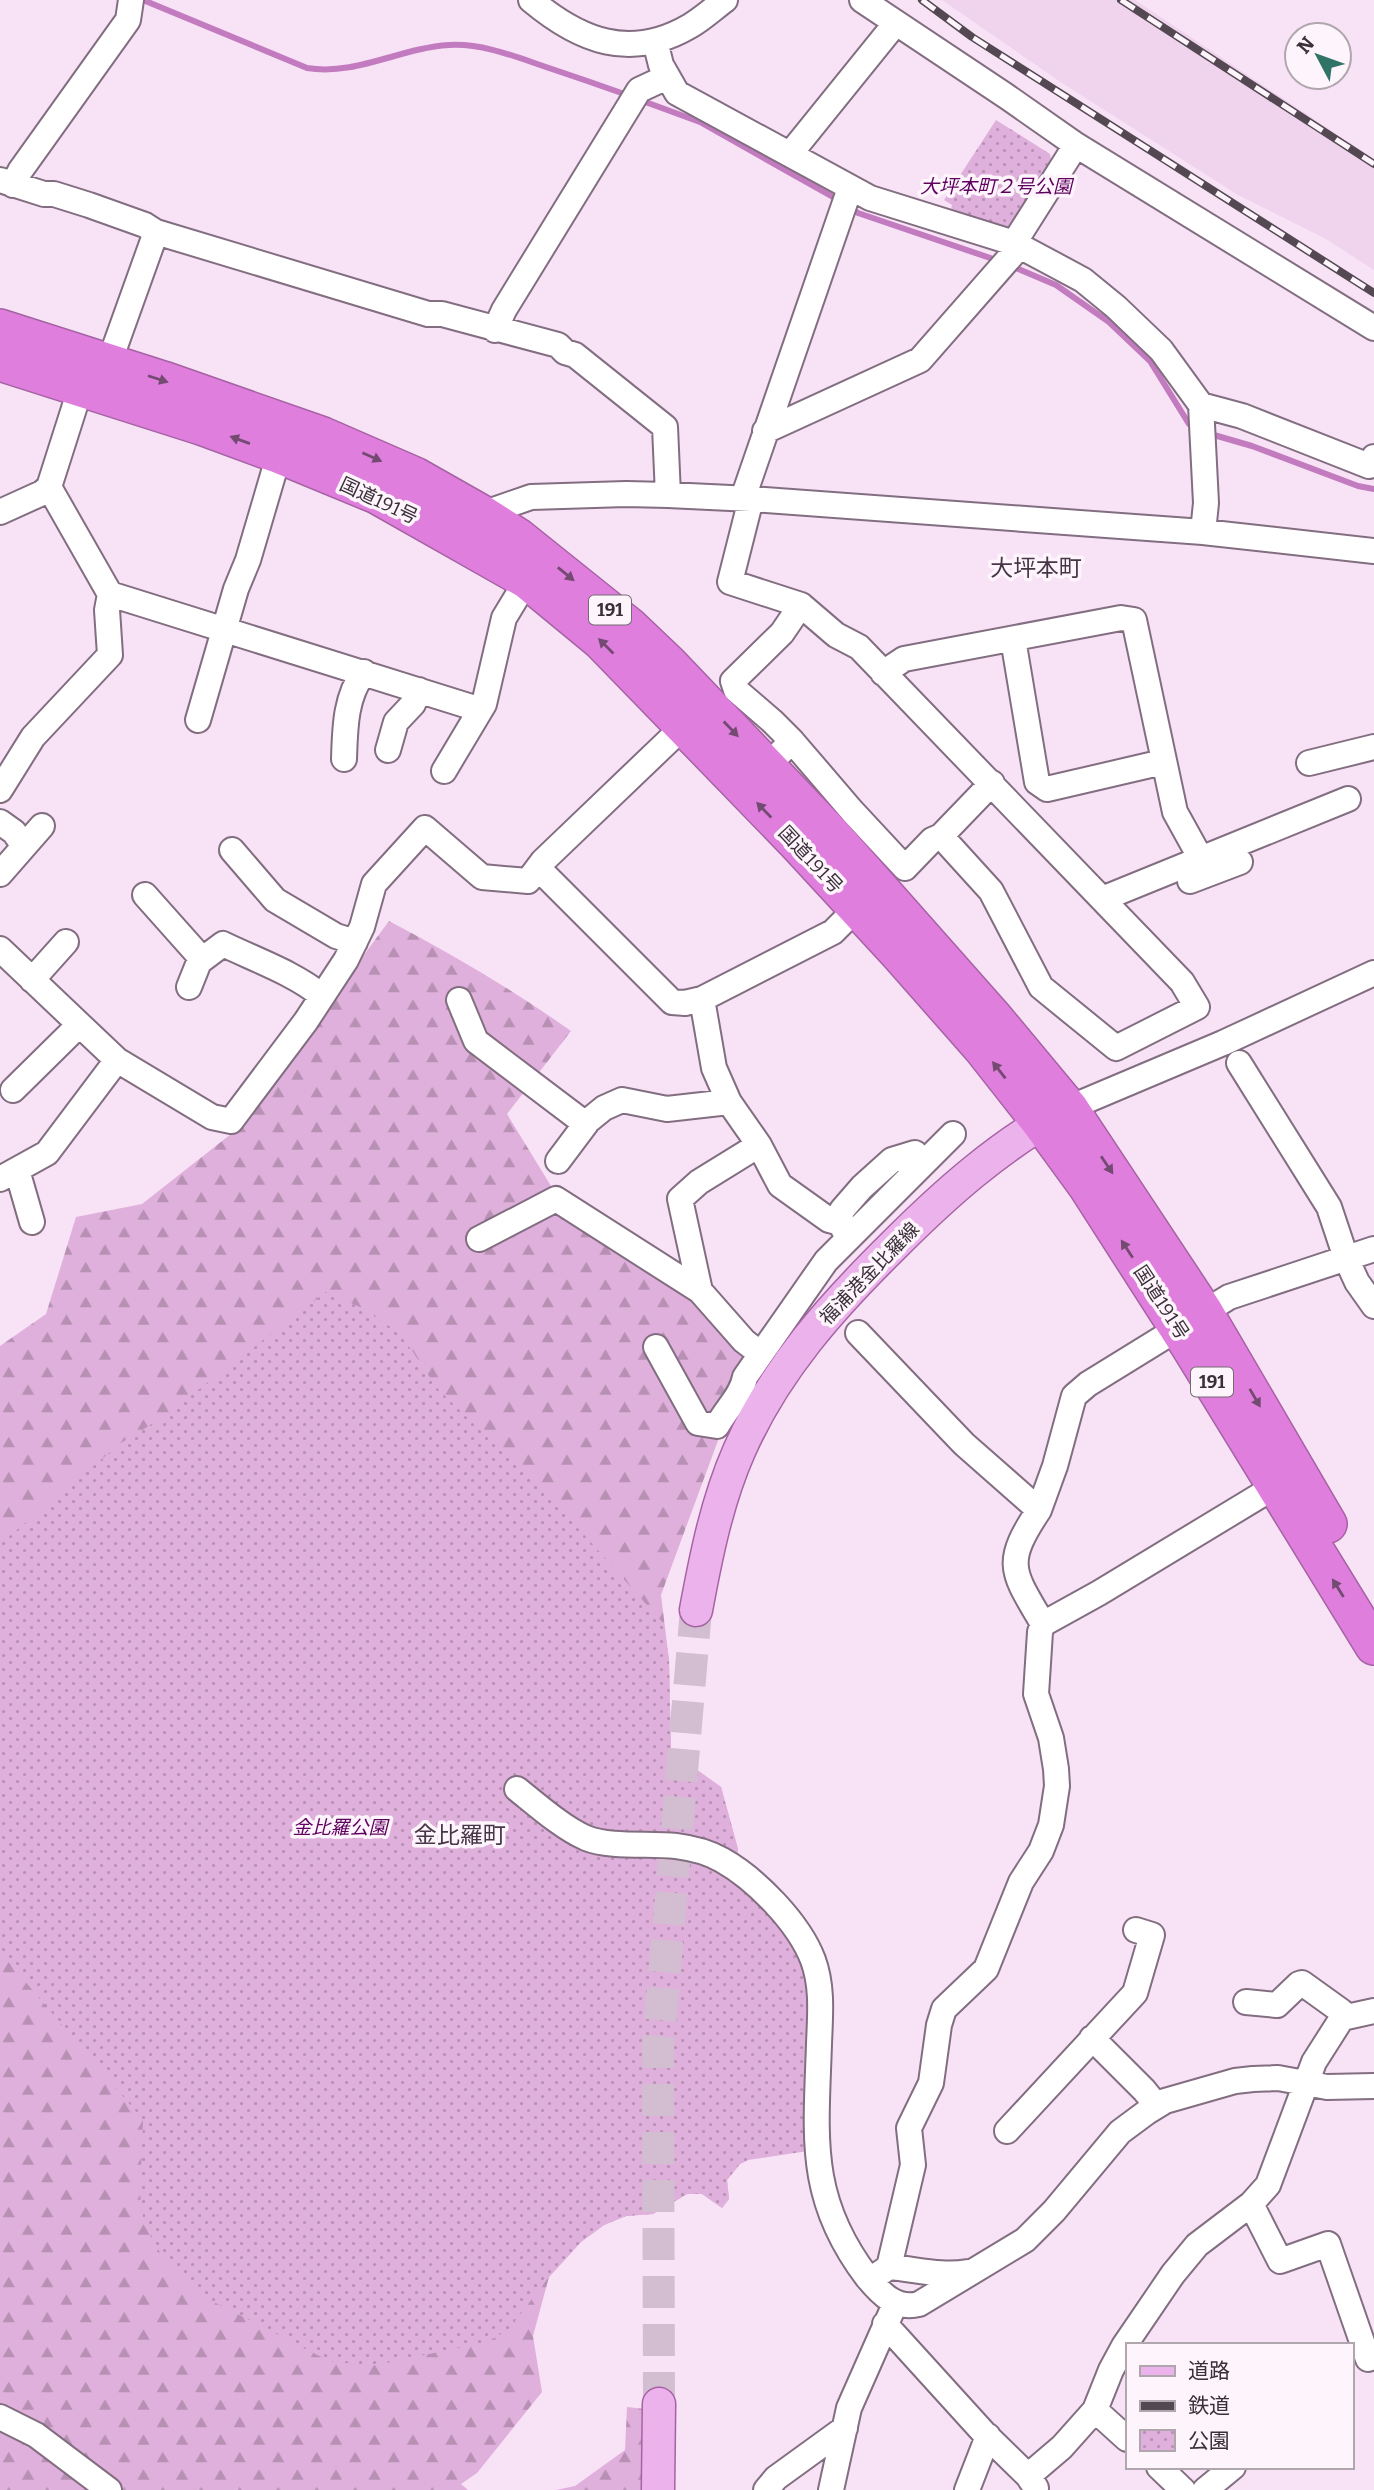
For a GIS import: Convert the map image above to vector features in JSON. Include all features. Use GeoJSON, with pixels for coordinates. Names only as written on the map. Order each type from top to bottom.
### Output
{"type":"FeatureCollection","features":[{"type":"Feature","properties":{"kind":"highway","name":"国道191号"},"geometry":{"type":"LineString","coordinates":[[0,328],[93,369],[284,439],[334,440],[415,476],[527,580],[601,640],[857,908],[982,1048],[1055,1116]]}},
{"type":"Feature","properties":{"kind":"highway","name":"国道191号"},"geometry":{"type":"LineString","coordinates":[[0,362],[93,369]]}},
{"type":"Feature","properties":{"kind":"highway","name":"国道191号"},"geometry":{"type":"LineString","coordinates":[[473,528],[558,568],[629,626],[834,837],[995,1019],[1055,1116],[1087,1185],[1191,1320],[1287,1479],[1373,1643]]}},
{"type":"Feature","properties":{"kind":"highway","name":"国道191号"},"geometry":{"type":"LineString","coordinates":[[1287,1479],[1374,1601]]}},
{"type":"Feature","properties":{"kind":"main road","name":"福浦港金比羅線"},"geometry":{"type":"LineString","coordinates":[[696,1610],[724,1488],[753,1422],[795,1354],[842,1296],[905,1234],[989,1158],[1055,1116]]}},
{"type":"Feature","properties":{"kind":"main road"},"geometry":{"type":"LineString","coordinates":[[658,2490],[659,2404]]}},
{"type":"Feature","properties":{"kind":"street"},"geometry":{"type":"LineString","coordinates":[[531,0],[554,19],[598,41],[631,44],[655,41],[690,27],[725,0]]}},
{"type":"Feature","properties":{"kind":"street"},"geometry":{"type":"LineString","coordinates":[[862,0],[1076,145],[1374,328]]}},
{"type":"Feature","properties":{"kind":"street"},"geometry":{"type":"LineString","coordinates":[[6,182],[20,171],[128,20],[126,4]]}},
{"type":"Feature","properties":{"kind":"street"},"geometry":{"type":"LineString","coordinates":[[790,154],[895,24]]}},
{"type":"Feature","properties":{"kind":"street"},"geometry":{"type":"LineString","coordinates":[[655,41],[661,65],[677,93],[790,154],[847,199],[870,198],[1013,249],[1083,281],[1116,307],[1161,349],[1202,412],[1206,503],[1203,532]]}},
{"type":"Feature","properties":{"kind":"street"},"geometry":{"type":"LineString","coordinates":[[495,330],[504,310],[632,100],[667,77]]}},
{"type":"Feature","properties":{"kind":"street"},"geometry":{"type":"LineString","coordinates":[[765,431],[920,360],[996,275],[1076,145]]}},
{"type":"Feature","properties":{"kind":"street"},"geometry":{"type":"LineString","coordinates":[[6,182],[44,194],[54,194],[145,225],[156,232],[428,314],[442,314],[558,345],[565,352],[575,355],[665,427],[668,495]]}},
{"type":"Feature","properties":{"kind":"street"},"geometry":{"type":"LineString","coordinates":[[847,199],[765,431],[747,498],[730,582],[801,605],[836,635],[859,647],[1182,982],[1197,1007],[1116,1048],[1041,987],[991,891],[941,836]]}},
{"type":"Feature","properties":{"kind":"street"},"geometry":{"type":"LineString","coordinates":[[0,512],[42,493],[49,487],[93,369],[156,232]]}},
{"type":"Feature","properties":{"kind":"street"},"geometry":{"type":"LineString","coordinates":[[1202,412],[1242,416],[1368,466],[1374,457]]}},
{"type":"Feature","properties":{"kind":"street"},"geometry":{"type":"LineString","coordinates":[[198,720],[284,439]]}},
{"type":"Feature","properties":{"kind":"street"},"geometry":{"type":"LineString","coordinates":[[0,790],[33,737],[110,655],[107,610],[110,594],[49,487]]}},
{"type":"Feature","properties":{"kind":"street"},"geometry":{"type":"LineString","coordinates":[[473,528],[531,497],[668,495],[747,498],[1203,532],[1374,551]]}},
{"type":"Feature","properties":{"kind":"street"},"geometry":{"type":"LineString","coordinates":[[444,771],[473,724],[478,709],[484,704],[504,618],[527,580]]}},
{"type":"Feature","properties":{"kind":"street"},"geometry":{"type":"LineString","coordinates":[[110,594],[478,709]]}},
{"type":"Feature","properties":{"kind":"street"},"geometry":{"type":"LineString","coordinates":[[801,605],[782,633],[733,681],[736,690],[792,741],[905,867],[932,840],[941,836],[992,783]]}},
{"type":"Feature","properties":{"kind":"street"},"geometry":{"type":"LineString","coordinates":[[883,673],[904,659],[1121,618],[1135,620],[1175,812],[1201,859]]}},
{"type":"Feature","properties":{"kind":"street"},"geometry":{"type":"LineString","coordinates":[[1013,639],[1037,782],[1047,789],[1163,762]]}},
{"type":"Feature","properties":{"kind":"street"},"geometry":{"type":"LineString","coordinates":[[345,759],[346,720],[355,684],[364,672]]}},
{"type":"Feature","properties":{"kind":"street"},"geometry":{"type":"LineString","coordinates":[[388,750],[396,722],[414,704],[419,690]]}},
{"type":"Feature","properties":{"kind":"street"},"geometry":{"type":"LineString","coordinates":[[0,949],[117,1060],[212,1116],[232,1121],[346,960],[362,927],[374,884],[425,828],[482,877],[528,881],[684,726]]}},
{"type":"Feature","properties":{"kind":"street"},"geometry":{"type":"LineString","coordinates":[[766,766],[792,741]]}},
{"type":"Feature","properties":{"kind":"street"},"geometry":{"type":"LineString","coordinates":[[1308,763],[1374,747]]}},
{"type":"Feature","properties":{"kind":"street"},"geometry":{"type":"LineString","coordinates":[[1110,908],[1201,859],[1349,799]]}},
{"type":"Feature","properties":{"kind":"street"},"geometry":{"type":"LineString","coordinates":[[0,822],[14,832],[24,846]]}},
{"type":"Feature","properties":{"kind":"street"},"geometry":{"type":"LineString","coordinates":[[0,874],[42,826]]}},
{"type":"Feature","properties":{"kind":"street"},"geometry":{"type":"LineString","coordinates":[[232,850],[275,900],[336,936],[355,942]]}},
{"type":"Feature","properties":{"kind":"street"},"geometry":{"type":"LineString","coordinates":[[1110,908],[1132,904],[1240,862]]}},
{"type":"Feature","properties":{"kind":"street"},"geometry":{"type":"LineString","coordinates":[[538,869],[672,1002],[685,1003],[702,999],[833,932],[857,908]]}},
{"type":"Feature","properties":{"kind":"street"},"geometry":{"type":"LineString","coordinates":[[145,895],[202,959]]}},
{"type":"Feature","properties":{"kind":"street"},"geometry":{"type":"LineString","coordinates":[[32,981],[66,942]]}},
{"type":"Feature","properties":{"kind":"street"},"geometry":{"type":"LineString","coordinates":[[189,987],[195,969],[202,959],[223,944],[261,961],[323,996]]}},
{"type":"Feature","properties":{"kind":"street"},"geometry":{"type":"LineString","coordinates":[[1055,1116],[1223,1043],[1374,973]]}},
{"type":"Feature","properties":{"kind":"street"},"geometry":{"type":"LineString","coordinates":[[702,999],[715,1068],[729,1102],[759,1145],[780,1185],[845,1231]]}},
{"type":"Feature","properties":{"kind":"street"},"geometry":{"type":"LineString","coordinates":[[459,1000],[476,1041],[583,1122],[588,1121]]}},
{"type":"Feature","properties":{"kind":"street"},"geometry":{"type":"LineString","coordinates":[[13,1090],[79,1025]]}},
{"type":"Feature","properties":{"kind":"street"},"geometry":{"type":"LineString","coordinates":[[32,1222],[8,1174],[38,1159],[55,1145],[117,1060]]}},
{"type":"Feature","properties":{"kind":"street"},"geometry":{"type":"LineString","coordinates":[[1239,1063],[1329,1207],[1346,1258],[1357,1282],[1374,1306]]}},
{"type":"Feature","properties":{"kind":"street"},"geometry":{"type":"LineString","coordinates":[[558,1161],[588,1121],[604,1108],[622,1100],[667,1109],[729,1102]]}},
{"type":"Feature","properties":{"kind":"street"},"geometry":{"type":"LineString","coordinates":[[669,1120],[699,1115],[729,1102]]}},
{"type":"Feature","properties":{"kind":"street"},"geometry":{"type":"LineString","coordinates":[[656,1347],[698,1423],[717,1426],[726,1409],[743,1389],[745,1377],[845,1231],[883,1204],[949,1137],[931,1141],[915,1153],[878,1194],[883,1204],[905,1234]]}},
{"type":"Feature","properties":{"kind":"street"},"geometry":{"type":"LineString","coordinates":[[700,1291],[680,1199],[699,1182],[759,1145]]}},
{"type":"Feature","properties":{"kind":"street"},"geometry":{"type":"LineString","coordinates":[[845,1231],[842,1210],[862,1187],[892,1160],[915,1153]]}},
{"type":"Feature","properties":{"kind":"street"},"geometry":{"type":"LineString","coordinates":[[479,1239],[556,1199],[700,1291],[744,1341],[761,1354]]}},
{"type":"Feature","properties":{"kind":"street"},"geometry":{"type":"LineString","coordinates":[[1043,1624],[1014,1570],[1015,1554],[1039,1510],[1055,1466],[1074,1396],[1088,1384],[1229,1297],[1374,1249]]}},
{"type":"Feature","properties":{"kind":"street"},"geometry":{"type":"LineString","coordinates":[[858,1333],[964,1444],[1039,1510]]}},
{"type":"Feature","properties":{"kind":"street"},"geometry":{"type":"LineString","coordinates":[[1126,2347],[1111,2370],[1095,2410],[1032,2483],[988,2435],[890,2314],[882,2294],[880,2274],[913,2165],[909,2128],[931,2083],[939,2025],[944,2010],[986,1969],[1021,1882],[1041,1851],[1051,1825],[1057,1786],[1055,1755],[1036,1694],[1040,1632],[1043,1624],[1287,1479]]}},
{"type":"Feature","properties":{"kind":"street"},"geometry":{"type":"LineString","coordinates":[[517,1789],[586,1838],[702,1851],[744,1874],[802,1936],[819,1977],[821,2005],[816,2128],[821,2178],[829,2213],[840,2238],[880,2274],[937,2271],[947,2275],[969,2272]]}},
{"type":"Feature","properties":{"kind":"street"},"geometry":{"type":"LineString","coordinates":[[1007,2131],[1135,1993],[1152,1935],[1136,1930]]}},
{"type":"Feature","properties":{"kind":"street"},"geometry":{"type":"LineString","coordinates":[[1246,2002],[1277,2006],[1302,1983],[1346,2017]]}},
{"type":"Feature","properties":{"kind":"street"},"geometry":{"type":"LineString","coordinates":[[1129,2343],[1182,2262],[1197,2245],[1251,2204],[1268,2185],[1314,2062],[1342,2018],[1374,2011]]}},
{"type":"Feature","properties":{"kind":"street"},"geometry":{"type":"LineString","coordinates":[[1092,2038],[1157,2106]]}},
{"type":"Feature","properties":{"kind":"street"},"geometry":{"type":"LineString","coordinates":[[831,2490],[849,2408],[890,2314],[919,2304],[1025,2240],[1054,2211],[1120,2132],[1165,2101],[1234,2081],[1278,2078],[1327,2087],[1374,2086]]}},
{"type":"Feature","properties":{"kind":"street"},"geometry":{"type":"LineString","coordinates":[[1251,2204],[1280,2261],[1328,2244],[1368,2359]]}},
{"type":"Feature","properties":{"kind":"street"},"geometry":{"type":"LineString","coordinates":[[1095,2410],[1126,2438]]}},
{"type":"Feature","properties":{"kind":"street"},"geometry":{"type":"LineString","coordinates":[[0,2417],[36,2435],[109,2490]]}},
{"type":"Feature","properties":{"kind":"street"},"geometry":{"type":"LineString","coordinates":[[766,2490],[776,2479],[845,2428]]}},
{"type":"Feature","properties":{"kind":"street"},"geometry":{"type":"LineString","coordinates":[[967,2490],[988,2435]]}},
{"type":"Feature","properties":{"kind":"street"},"geometry":{"type":"LineString","coordinates":[[1161,2469],[1183,2490]]}},
{"type":"Feature","properties":{"kind":"street"},"geometry":{"type":"LineString","coordinates":[[1205,2490],[1231,2469]]}},
{"type":"Feature","properties":{"kind":"shaded area"},"geometry":{"type":"Polygon","coordinates":[[[942,0],[1135,0],[1374,159],[1374,270],[1326,239],[1238,195],[1062,83],[942,0]]]}},
{"type":"Feature","properties":{"kind":"green space","name":"大坪本町２号公園"},"geometry":{"type":"Polygon","coordinates":[[[996,120],[1050,154],[1052,164],[1016,223],[1003,229],[951,210],[952,205],[944,200],[996,120]]]}},
{"type":"Feature","properties":{"kind":"green space","name":"金比羅公園"},"geometry":{"type":"Polygon","coordinates":[[[389,921],[482,973],[571,1031],[507,1114],[551,1186],[698,1302],[747,1362],[661,1595],[669,1660],[671,1751],[721,1787],[738,1849],[734,1877],[748,2160],[740,2164],[727,2180],[729,2199],[722,2208],[702,2194],[687,2194],[653,2214],[626,2216],[604,2225],[581,2242],[549,2277],[533,2336],[542,2392],[477,2473],[461,2484],[468,2490],[0,2490],[0,1346],[46,1314],[76,1217],[142,1204],[231,1134],[389,921]]]}},
{"type":"Feature","properties":{"kind":"green space","name":"金比羅公園"},"geometry":{"type":"Polygon","coordinates":[[[326,1292],[362,1308],[398,1332],[437,1388],[562,1510],[663,1623],[669,1660],[671,1752],[721,1787],[738,1849],[734,1877],[788,1933],[802,1959],[809,1989],[808,2151],[748,2160],[740,2164],[727,2180],[729,2199],[722,2208],[702,2194],[687,2194],[653,2214],[626,2216],[604,2225],[581,2242],[549,2277],[508,2330],[487,2342],[371,2366],[329,2361],[210,2300],[166,2263],[144,2224],[140,2194],[143,2120],[0,1952],[0,1544],[121,1443],[160,1419],[326,1292]]]}},
{"type":"Feature","properties":{"kind":"green space"},"geometry":{"type":"Polygon","coordinates":[[[627,2407],[645,2409],[642,2490],[556,2490],[575,2486],[625,2450],[627,2407]]]}},
{"type":"Feature","properties":{"kind":"waterway"},"geometry":{"type":"LineString","coordinates":[[143,0],[307,68],[343,68],[431,47],[461,45],[509,54],[630,96]]}},
{"type":"Feature","properties":{"kind":"waterway"},"geometry":{"type":"LineString","coordinates":[[640,100],[700,122],[840,201]]}},
{"type":"Feature","properties":{"kind":"waterway"},"geometry":{"type":"LineString","coordinates":[[849,207],[858,213],[999,261]]}},
{"type":"Feature","properties":{"kind":"waterway"},"geometry":{"type":"LineString","coordinates":[[1009,265],[1056,285],[1109,322],[1150,361],[1189,424],[1197,428]]}},
{"type":"Feature","properties":{"kind":"waterway"},"geometry":{"type":"LineString","coordinates":[[1207,433],[1252,446],[1358,486],[1374,489]]}},
{"type":"Feature","properties":{"kind":"tunnel"},"geometry":{"type":"LineString","coordinates":[[659,2404],[658,2047],[696,1610]]}},
{"type":"Feature","properties":{"kind":"railway"},"geometry":{"type":"LineString","coordinates":[[922,0],[972,37],[1374,293]]}},
{"type":"Feature","properties":{"kind":"railway"},"geometry":{"type":"LineString","coordinates":[[1121,0],[1374,164]]}},
{"type":"Feature","properties":{"kind":"district","name":"大坪本町"},"geometry":{"type":"Point","coordinates":[1036,568]}},
{"type":"Feature","properties":{"kind":"district","name":"金比羅町"},"geometry":{"type":"Point","coordinates":[460,1835]}}]}
